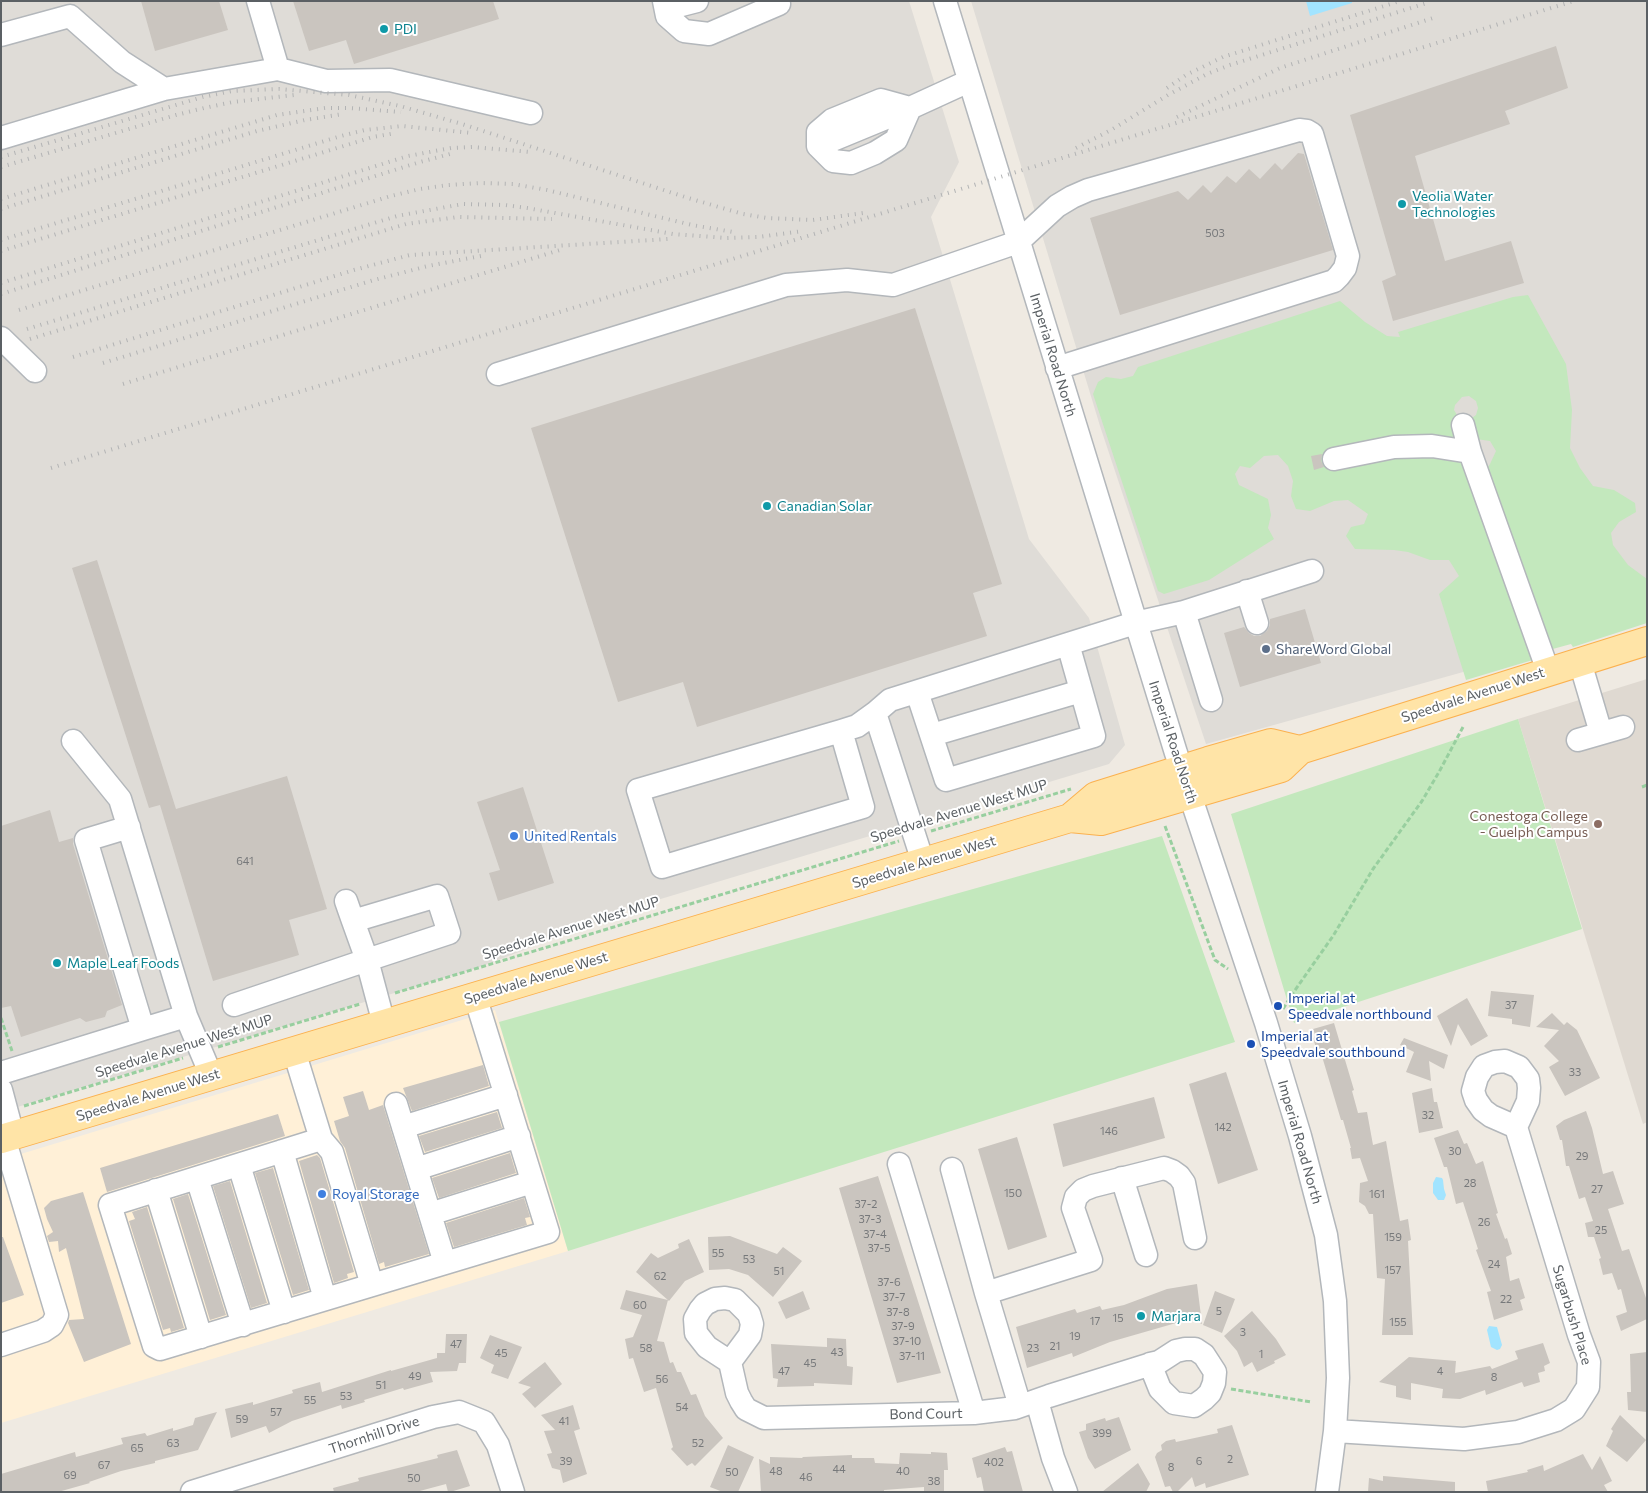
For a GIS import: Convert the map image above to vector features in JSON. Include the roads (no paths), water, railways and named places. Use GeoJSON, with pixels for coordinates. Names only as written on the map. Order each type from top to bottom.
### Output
{"type":"FeatureCollection","features":[{"type":"Feature","properties":{"kind":"main road","name":"Speedvale Avenue West"},"geometry":{"type":"LineString","coordinates":[[6,1131],[206,1064],[294,1051],[381,1011],[475,996],[1070,818],[1101,821],[1190,796],[1282,768],[1300,750],[1647,641]]}},
{"type":"Feature","properties":{"kind":"main road","name":"Speedvale Avenue West"},"geometry":{"type":"LineString","coordinates":[[1070,818],[1096,796],[1271,743],[1300,750]]}},
{"type":"Feature","properties":{"kind":"street"},"geometry":{"type":"LineString","coordinates":[[258,1],[278,69]]}},
{"type":"Feature","properties":{"kind":"street"},"geometry":{"type":"LineString","coordinates":[[697,1],[665,5],[667,16],[684,31],[708,34],[779,4],[778,1]]}},
{"type":"Feature","properties":{"kind":"street","name":"Imperial Road North"},"geometry":{"type":"LineString","coordinates":[[945,1],[1181,770],[1266,1023],[1300,1136],[1326,1235],[1336,1300],[1338,1378],[1335,1431],[1327,1492]]}},
{"type":"Feature","properties":{"kind":"street"},"geometry":{"type":"LineString","coordinates":[[1,35],[70,16],[122,62],[164,89]]}},
{"type":"Feature","properties":{"kind":"street"},"geometry":{"type":"LineString","coordinates":[[1,138],[164,89],[278,69],[326,80],[390,80],[531,112]]}},
{"type":"Feature","properties":{"kind":"street"},"geometry":{"type":"LineString","coordinates":[[910,108],[896,140],[875,153],[851,163],[832,161],[818,146],[818,132],[832,120],[881,100],[910,108],[969,82]]}},
{"type":"Feature","properties":{"kind":"street"},"geometry":{"type":"LineString","coordinates":[[498,374],[786,285],[847,280],[893,284],[1018,242],[1057,206],[1088,190],[1299,130],[1312,134],[1348,256],[1345,268],[1334,281],[1057,368]]}},
{"type":"Feature","properties":{"kind":"street"},"geometry":{"type":"LineString","coordinates":[[1,338],[36,371]]}},
{"type":"Feature","properties":{"kind":"street"},"geometry":{"type":"LineString","coordinates":[[1462,425],[1548,672]]}},
{"type":"Feature","properties":{"kind":"street"},"geometry":{"type":"LineString","coordinates":[[1334,459],[1394,447],[1432,446],[1470,452]]}},
{"type":"Feature","properties":{"kind":"street"},"geometry":{"type":"LineString","coordinates":[[841,731],[863,807],[662,867],[638,790],[857,726],[890,700],[1135,623],[1184,612],[1312,571]]}},
{"type":"Feature","properties":{"kind":"street"},"geometry":{"type":"LineString","coordinates":[[1247,591],[1257,623]]}},
{"type":"Feature","properties":{"kind":"street"},"geometry":{"type":"LineString","coordinates":[[1184,612],[1211,700]]}},
{"type":"Feature","properties":{"kind":"street"},"geometry":{"type":"LineString","coordinates":[[918,692],[946,780],[1094,736],[1068,644]]}},
{"type":"Feature","properties":{"kind":"street"},"geometry":{"type":"LineString","coordinates":[[1580,662],[1601,733]]}},
{"type":"Feature","properties":{"kind":"street"},"geometry":{"type":"LineString","coordinates":[[932,735],[1081,691]]}},
{"type":"Feature","properties":{"kind":"street"},"geometry":{"type":"LineString","coordinates":[[875,713],[923,862]]}},
{"type":"Feature","properties":{"kind":"street"},"geometry":{"type":"LineString","coordinates":[[1578,740],[1623,727]]}},
{"type":"Feature","properties":{"kind":"street"},"geometry":{"type":"LineString","coordinates":[[74,742],[120,799],[186,1016],[206,1064]]}},
{"type":"Feature","properties":{"kind":"street"},"geometry":{"type":"LineString","coordinates":[[129,827],[86,840],[143,1028]]}},
{"type":"Feature","properties":{"kind":"street"},"geometry":{"type":"LineString","coordinates":[[234,1004],[367,960],[449,934],[437,896],[349,911],[367,960],[381,1011]]}},
{"type":"Feature","properties":{"kind":"street"},"geometry":{"type":"LineString","coordinates":[[321,1139],[110,1205],[154,1346],[160,1349],[548,1232],[475,996]]}},
{"type":"Feature","properties":{"kind":"street"},"geometry":{"type":"LineString","coordinates":[[9,1070],[186,1016]]}},
{"type":"Feature","properties":{"kind":"street"},"geometry":{"type":"LineString","coordinates":[[294,1051],[321,1139],[332,1152],[372,1285]]}},
{"type":"Feature","properties":{"kind":"street"},"geometry":{"type":"LineString","coordinates":[[1,1090],[6,1131],[57,1314],[52,1325],[43,1331],[1,1345]]}},
{"type":"Feature","properties":{"kind":"street"},"geometry":{"type":"LineString","coordinates":[[403,1127],[506,1095]]}},
{"type":"Feature","properties":{"kind":"street"},"geometry":{"type":"LineString","coordinates":[[396,1104],[445,1263]]}},
{"type":"Feature","properties":{"kind":"street","name":"Sugarbush Place"},"geometry":{"type":"LineString","coordinates":[[1335,1431],[1464,1440],[1518,1432],[1556,1420],[1574,1410],[1588,1387],[1589,1362],[1579,1335],[1516,1127]]}},
{"type":"Feature","properties":{"kind":"street"},"geometry":{"type":"LineString","coordinates":[[416,1169],[519,1136]]}},
{"type":"Feature","properties":{"kind":"street"},"geometry":{"type":"LineString","coordinates":[[282,1151],[325,1299]]}},
{"type":"Feature","properties":{"kind":"street"},"geometry":{"type":"LineString","coordinates":[[239,1164],[284,1312]]}},
{"type":"Feature","properties":{"kind":"street"},"geometry":{"type":"LineString","coordinates":[[899,1164],[974,1413]]}},
{"type":"Feature","properties":{"kind":"street"},"geometry":{"type":"LineString","coordinates":[[986,1293],[1091,1260],[1073,1208],[1076,1197],[1083,1190],[1122,1178],[1164,1168],[1179,1176],[1184,1183],[1195,1238]]}},
{"type":"Feature","properties":{"kind":"street"},"geometry":{"type":"LineString","coordinates":[[952,1169],[986,1293],[1028,1403],[1066,1492]]}},
{"type":"Feature","properties":{"kind":"street"},"geometry":{"type":"LineString","coordinates":[[197,1178],[243,1324]]}},
{"type":"Feature","properties":{"kind":"street"},"geometry":{"type":"LineString","coordinates":[[1122,1178],[1146,1255]]}},
{"type":"Feature","properties":{"kind":"street"},"geometry":{"type":"LineString","coordinates":[[430,1214],[532,1182]]}},
{"type":"Feature","properties":{"kind":"street"},"geometry":{"type":"LineString","coordinates":[[156,1190],[201,1337]]}},
{"type":"Feature","properties":{"kind":"street","name":"Bond Court"},"geometry":{"type":"LineString","coordinates":[[730,1362],[737,1393],[746,1409],[764,1418],[974,1413],[1028,1403],[1150,1364],[1159,1362],[1185,1349],[1195,1350],[1204,1355],[1210,1362],[1215,1372],[1214,1383],[1210,1393],[1204,1400],[1194,1406],[1174,1403],[1160,1389],[1150,1364]]}},
{"type":"Feature","properties":{"kind":"street","name":"Thornhill Drive"},"geometry":{"type":"LineString","coordinates":[[192,1492],[216,1489],[433,1416],[459,1412],[484,1422],[498,1445],[513,1492]]}},
{"type":"Feature","properties":{"kind":"water"},"geometry":{"type":"Polygon","coordinates":[[[1306,1],[1352,1],[1352,3],[1310,16],[1306,1]]]}},
{"type":"Feature","properties":{"kind":"water"},"geometry":{"type":"Polygon","coordinates":[[[1436,1177],[1443,1180],[1446,1195],[1444,1200],[1438,1200],[1433,1193],[1433,1183],[1436,1177]]]}},
{"type":"Feature","properties":{"kind":"water"},"geometry":{"type":"Polygon","coordinates":[[[1489,1326],[1497,1327],[1502,1345],[1500,1349],[1497,1350],[1491,1347],[1487,1330],[1489,1326]]]}},
{"type":"Feature","properties":{"kind":"railway"},"geometry":{"type":"LineString","coordinates":[[1167,88],[1186,75],[1223,57],[1400,1]]}},
{"type":"Feature","properties":{"kind":"railway"},"geometry":{"type":"LineString","coordinates":[[51,468],[1574,1]]}},
{"type":"Feature","properties":{"kind":"railway"},"geometry":{"type":"LineString","coordinates":[[1076,148],[1111,130],[1168,95],[1207,74],[1430,2]]}},
{"type":"Feature","properties":{"kind":"railway"},"geometry":{"type":"LineString","coordinates":[[1177,117],[1280,68],[1433,18]]}},
{"type":"Feature","properties":{"kind":"railway"},"geometry":{"type":"LineString","coordinates":[[1,157],[203,97],[232,91],[279,89],[349,95],[400,106],[743,214],[767,218],[813,220],[863,213]]}},
{"type":"Feature","properties":{"kind":"railway"},"geometry":{"type":"LineString","coordinates":[[1,167],[204,108],[233,102],[294,95]]}},
{"type":"Feature","properties":{"kind":"railway"},"geometry":{"type":"LineString","coordinates":[[1,199],[277,115],[325,108],[401,112]]}},
{"type":"Feature","properties":{"kind":"railway"},"geometry":{"type":"LineString","coordinates":[[1,209],[257,131],[343,114]]}},
{"type":"Feature","properties":{"kind":"railway"},"geometry":{"type":"LineString","coordinates":[[1,240],[365,130],[402,126],[472,133]]}},
{"type":"Feature","properties":{"kind":"railway"},"geometry":{"type":"LineString","coordinates":[[1,251],[373,137],[396,133]]}},
{"type":"Feature","properties":{"kind":"railway"},"geometry":{"type":"LineString","coordinates":[[1,283],[408,156],[451,148],[472,147],[531,152]]}},
{"type":"Feature","properties":{"kind":"railway"},"geometry":{"type":"LineString","coordinates":[[1,294],[450,154]]}},
{"type":"Feature","properties":{"kind":"railway"},"geometry":{"type":"LineString","coordinates":[[19,310],[391,196],[448,185],[480,183],[513,184],[547,190],[692,225],[733,232]]}},
{"type":"Feature","properties":{"kind":"railway"},"geometry":{"type":"LineString","coordinates":[[27,329],[397,216],[463,204],[505,205],[527,208],[673,234],[726,238],[758,237],[803,231]]}},
{"type":"Feature","properties":{"kind":"railway"},"geometry":{"type":"LineString","coordinates":[[30,339],[406,224],[458,217],[552,219]]}},
{"type":"Feature","properties":{"kind":"railway"},"geometry":{"type":"LineString","coordinates":[[73,357],[354,270],[410,255],[668,239]]}},
{"type":"Feature","properties":{"kind":"railway"},"geometry":{"type":"LineString","coordinates":[[123,384],[560,250]]}},
{"type":"Feature","properties":{"kind":"railway"},"geometry":{"type":"LineString","coordinates":[[103,363],[374,280],[428,266],[486,255]]}},
{"type":"Feature","properties":{"kind":"place","name":"PDI"},"geometry":{"type":"Point","coordinates":[384,29]}},
{"type":"Feature","properties":{"kind":"place","name":"Veolia Water Technologies"},"geometry":{"type":"Point","coordinates":[1402,204]}},
{"type":"Feature","properties":{"kind":"place","name":"Canadian Solar"},"geometry":{"type":"Point","coordinates":[767,506]}},
{"type":"Feature","properties":{"kind":"place","name":"ShareWord Global"},"geometry":{"type":"Point","coordinates":[1266,649]}},
{"type":"Feature","properties":{"kind":"place","name":"Conestoga College - Guelph Campus"},"geometry":{"type":"Point","coordinates":[1598,824]}},
{"type":"Feature","properties":{"kind":"place","name":"United Rentals"},"geometry":{"type":"Point","coordinates":[514,836]}},
{"type":"Feature","properties":{"kind":"place","name":"Maple Leaf Foods"},"geometry":{"type":"Point","coordinates":[57,963]}},
{"type":"Feature","properties":{"kind":"place","name":"Imperial at Speedvale northbound"},"geometry":{"type":"Point","coordinates":[1278,1006]}},
{"type":"Feature","properties":{"kind":"place","name":"Imperial at Speedvale southbound"},"geometry":{"type":"Point","coordinates":[1251,1044]}},
{"type":"Feature","properties":{"kind":"place","name":"Royal Storage"},"geometry":{"type":"Point","coordinates":[322,1194]}},
{"type":"Feature","properties":{"kind":"place","name":"Marjara"},"geometry":{"type":"Point","coordinates":[1141,1316]}}]}
